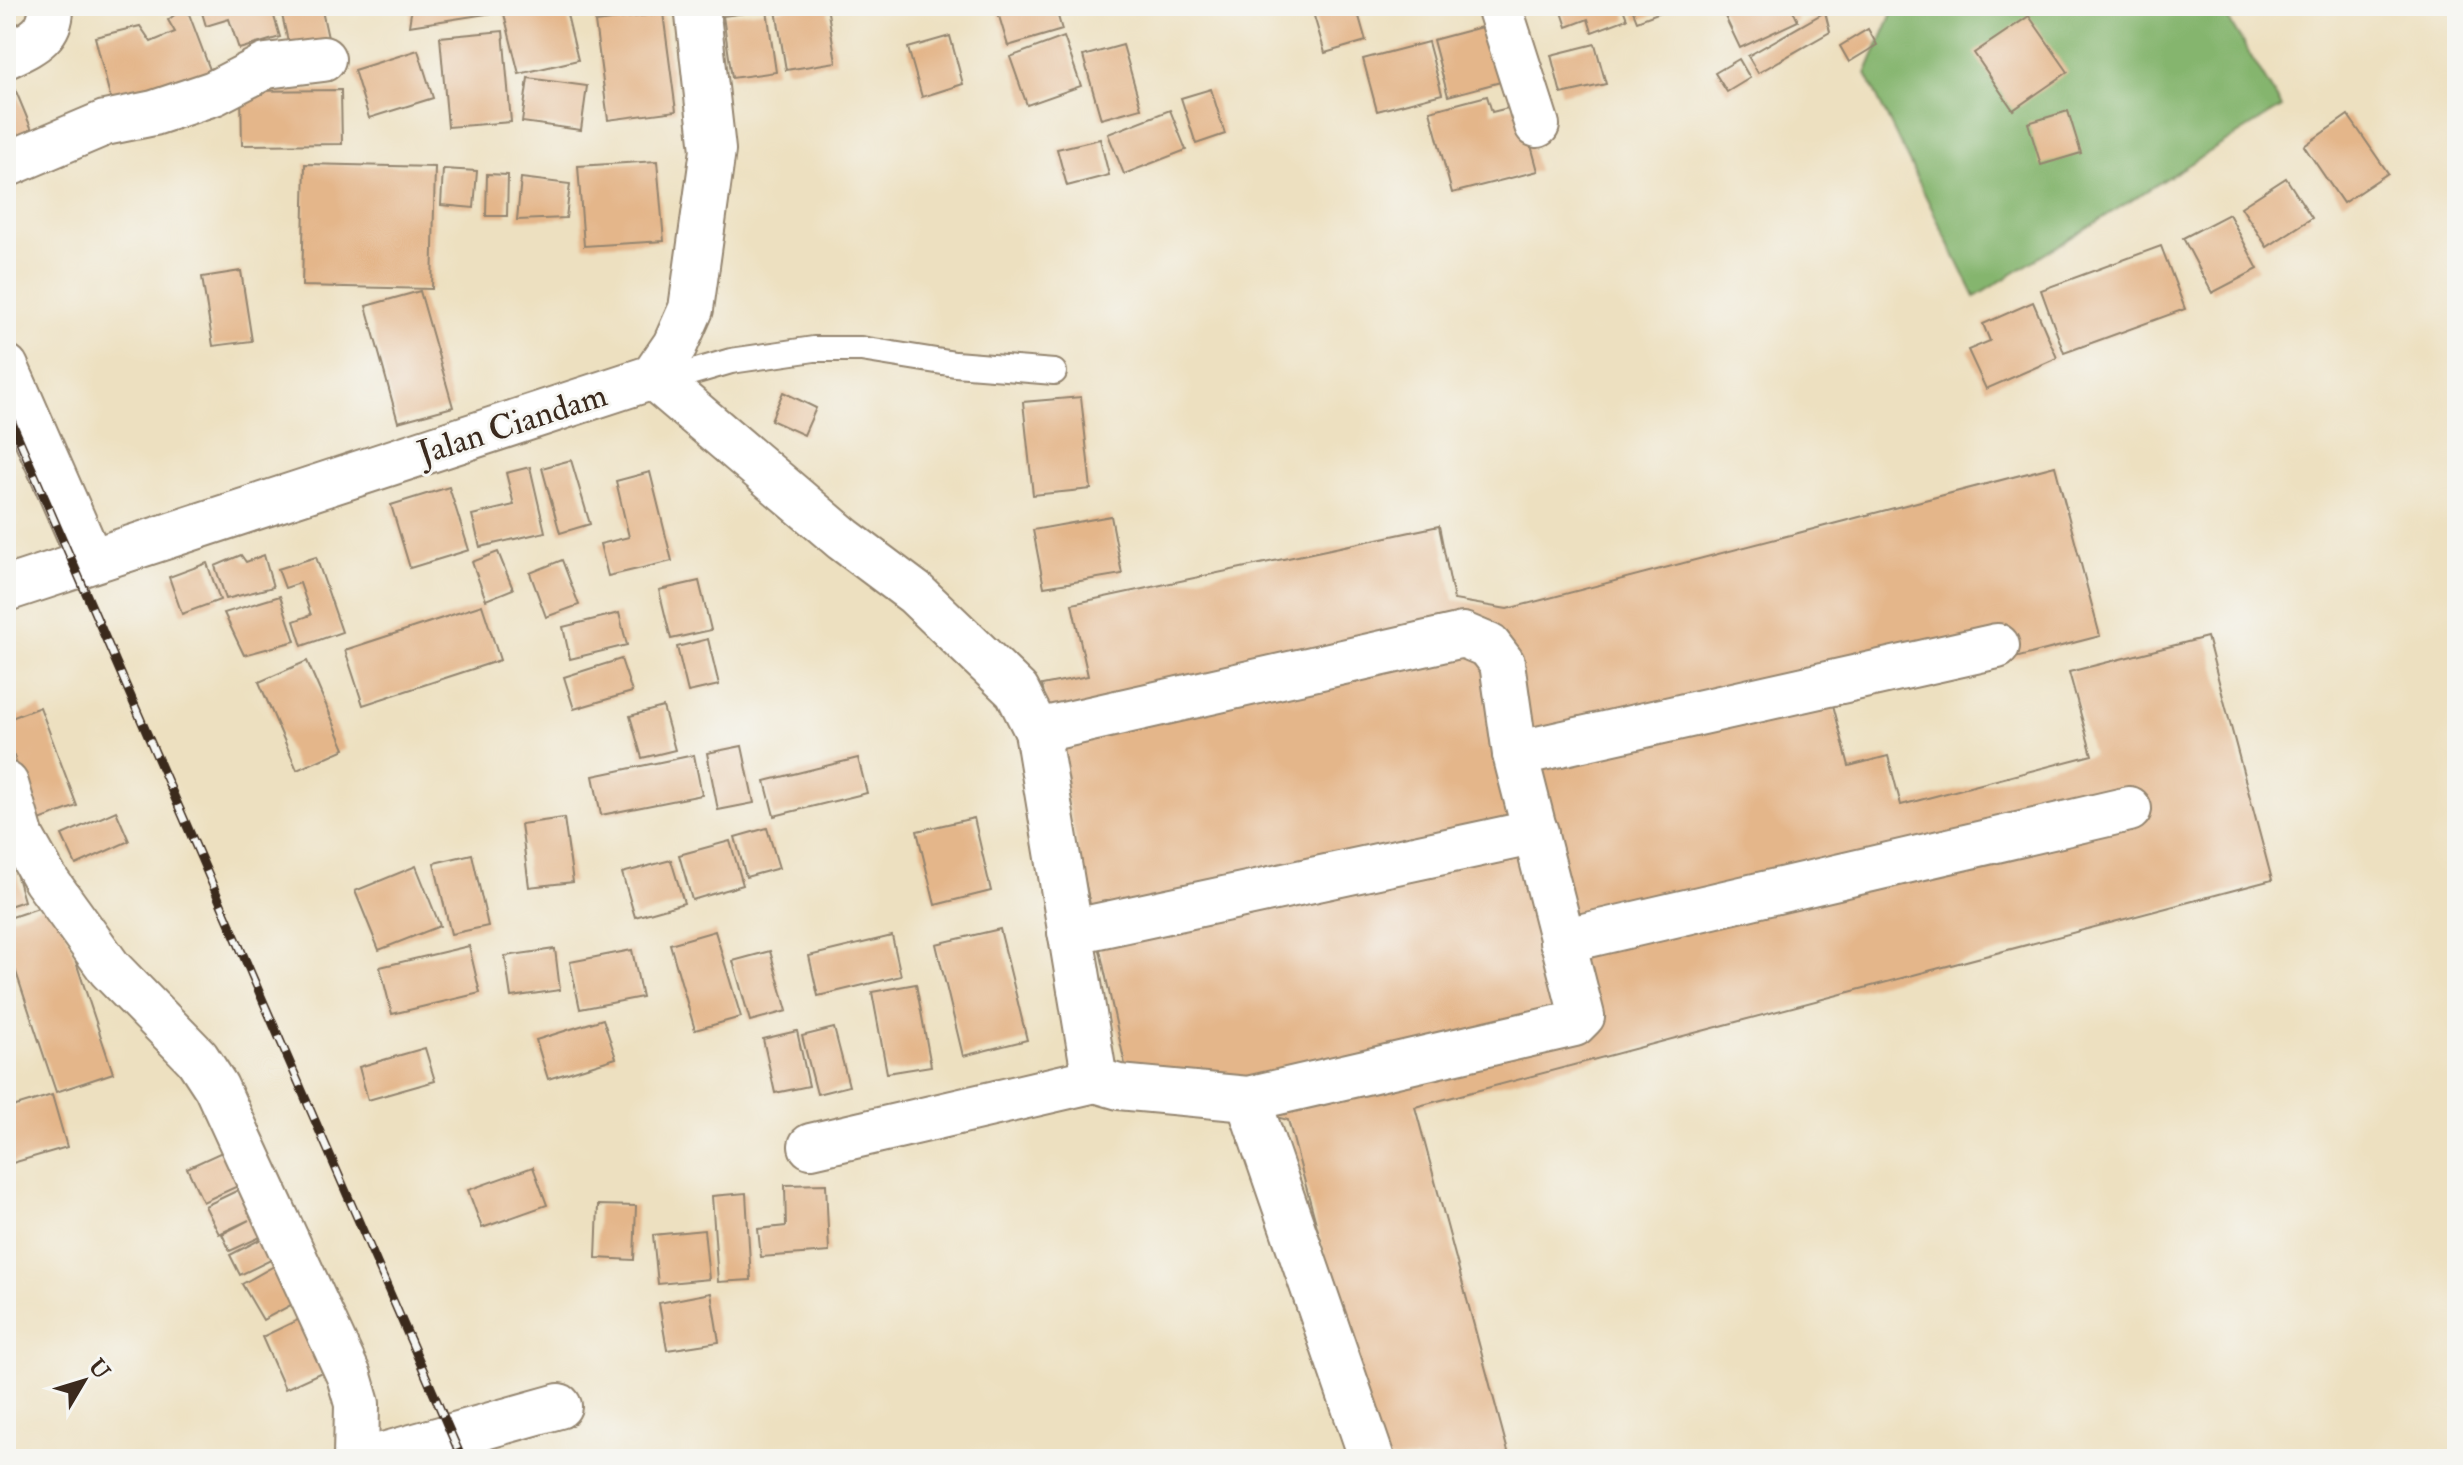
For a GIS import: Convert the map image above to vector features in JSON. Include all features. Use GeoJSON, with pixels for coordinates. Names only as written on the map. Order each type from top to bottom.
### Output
{"type":"FeatureCollection","features":[{"type":"Feature","properties":{"kind":"street"},"geometry":{"type":"LineString","coordinates":[[6,56],[45,33],[52,17],[51,6]]}},
{"type":"Feature","properties":{"kind":"street","name":"Jalan Ciandam"},"geometry":{"type":"LineString","coordinates":[[6,589],[90,559],[656,380],[691,309],[713,150],[697,6]]}},
{"type":"Feature","properties":{"kind":"street"},"geometry":{"type":"LineString","coordinates":[[1499,6],[1537,125]]}},
{"type":"Feature","properties":{"kind":"street"},"geometry":{"type":"LineString","coordinates":[[6,165],[105,123],[154,113],[214,93],[266,66],[323,59]]}},
{"type":"Feature","properties":{"kind":"street"},"geometry":{"type":"LineString","coordinates":[[6,367],[90,559]]}},
{"type":"Feature","properties":{"kind":"street"},"geometry":{"type":"LineString","coordinates":[[656,380],[843,539],[915,593],[1017,691],[1037,731],[1095,1080]]}},
{"type":"Feature","properties":{"kind":"street"},"geometry":{"type":"LineString","coordinates":[[811,1146],[1095,1080],[1119,1087],[1248,1099],[1574,1024],[1582,1016],[1515,754],[1502,663],[1489,646],[1463,635],[1037,731]]}},
{"type":"Feature","properties":{"kind":"street"},"geometry":{"type":"LineString","coordinates":[[1515,754],[1997,646]]}},
{"type":"Feature","properties":{"kind":"street"},"geometry":{"type":"LineString","coordinates":[[6,784],[22,838],[45,879],[110,969],[197,1058],[234,1121],[349,1376],[358,1417],[356,1459]]}},
{"type":"Feature","properties":{"kind":"street"},"geometry":{"type":"LineString","coordinates":[[1562,941],[2129,809]]}},
{"type":"Feature","properties":{"kind":"street"},"geometry":{"type":"LineString","coordinates":[[1070,932],[1536,832]]}},
{"type":"Feature","properties":{"kind":"street"},"geometry":{"type":"LineString","coordinates":[[1248,1099],[1372,1459]]}},
{"type":"Feature","properties":{"kind":"street"},"geometry":{"type":"LineString","coordinates":[[369,1459],[559,1406]]}},
{"type":"Feature","properties":{"kind":"lane"},"geometry":{"type":"LineString","coordinates":[[656,380],[731,361],[814,349],[861,349],[955,364],[1054,372]]}},
{"type":"Feature","properties":{"kind":"green space"},"geometry":{"type":"Polygon","coordinates":[[[1895,6],[2220,6],[2282,107],[1975,297],[1866,74],[1895,6]]]}},
{"type":"Feature","properties":{"kind":"building"},"geometry":{"type":"Polygon","coordinates":[[[186,6],[215,83],[111,100],[95,37],[140,26],[151,42],[175,32],[168,20],[186,6]]]}},
{"type":"Feature","properties":{"kind":"building"},"geometry":{"type":"Polygon","coordinates":[[[200,6],[271,6],[280,37],[239,49],[229,19],[206,26],[200,6]]]}},
{"type":"Feature","properties":{"kind":"building"},"geometry":{"type":"Polygon","coordinates":[[[280,6],[321,6],[330,47],[291,55],[280,6]]]}},
{"type":"Feature","properties":{"kind":"building"},"geometry":{"type":"Polygon","coordinates":[[[412,6],[492,6],[493,13],[409,26],[412,6]]]}},
{"type":"Feature","properties":{"kind":"building"},"geometry":{"type":"Polygon","coordinates":[[[502,6],[565,6],[578,60],[519,74],[502,6]]]}},
{"type":"Feature","properties":{"kind":"building"},"geometry":{"type":"Polygon","coordinates":[[[827,6],[836,62],[786,70],[776,10],[827,6]]]}},
{"type":"Feature","properties":{"kind":"building"},"geometry":{"type":"Polygon","coordinates":[[[996,6],[1055,6],[1062,30],[1008,46],[996,6]]]}},
{"type":"Feature","properties":{"kind":"building"},"geometry":{"type":"Polygon","coordinates":[[[1245,6],[1277,6],[1249,17],[1245,6]]]}},
{"type":"Feature","properties":{"kind":"building"},"geometry":{"type":"Polygon","coordinates":[[[1311,6],[1356,6],[1366,41],[1325,53],[1311,6]]]}},
{"type":"Feature","properties":{"kind":"building"},"geometry":{"type":"Polygon","coordinates":[[[1560,6],[1622,6],[1627,19],[1592,32],[1588,19],[1567,27],[1560,6]]]}},
{"type":"Feature","properties":{"kind":"building"},"geometry":{"type":"Polygon","coordinates":[[[1631,6],[1676,6],[1637,21],[1631,6]]]}},
{"type":"Feature","properties":{"kind":"building"},"geometry":{"type":"Polygon","coordinates":[[[1720,6],[1791,6],[1798,21],[1740,48],[1720,6]]]}},
{"type":"Feature","properties":{"kind":"building"},"geometry":{"type":"Polygon","coordinates":[[[767,10],[776,72],[732,78],[723,16],[767,10]]]}},
{"type":"Feature","properties":{"kind":"building"},"geometry":{"type":"Polygon","coordinates":[[[1825,12],[1830,32],[1758,73],[1748,56],[1825,12]]]}},
{"type":"Feature","properties":{"kind":"building"},"geometry":{"type":"Polygon","coordinates":[[[663,13],[676,111],[608,120],[595,22],[663,13]]]}},
{"type":"Feature","properties":{"kind":"building"},"geometry":{"type":"Polygon","coordinates":[[[2029,16],[2068,72],[2013,110],[1974,53],[2029,16]]]}},
{"type":"Feature","properties":{"kind":"building"},"geometry":{"type":"Polygon","coordinates":[[[1493,24],[1508,80],[1448,96],[1433,40],[1493,24]]]}},
{"type":"Feature","properties":{"kind":"building"},"geometry":{"type":"Polygon","coordinates":[[[1868,29],[1877,45],[1849,62],[1840,46],[1868,29]]]}},
{"type":"Feature","properties":{"kind":"building"},"geometry":{"type":"Polygon","coordinates":[[[503,31],[511,122],[448,127],[440,37],[503,31]]]}},
{"type":"Feature","properties":{"kind":"building"},"geometry":{"type":"Polygon","coordinates":[[[950,36],[963,84],[922,97],[908,48],[950,36]]]}},
{"type":"Feature","properties":{"kind":"building"},"geometry":{"type":"Polygon","coordinates":[[[1064,37],[1081,86],[1027,105],[1010,57],[1064,37]]]}},
{"type":"Feature","properties":{"kind":"building"},"geometry":{"type":"Polygon","coordinates":[[[1428,42],[1442,94],[1377,111],[1363,59],[1428,42]]]}},
{"type":"Feature","properties":{"kind":"building"},"geometry":{"type":"Polygon","coordinates":[[[1595,44],[1606,84],[1561,94],[1551,55],[1595,44]]]}},
{"type":"Feature","properties":{"kind":"building"},"geometry":{"type":"Polygon","coordinates":[[[1123,45],[1141,108],[1101,119],[1083,56],[1123,45]]]}},
{"type":"Feature","properties":{"kind":"building"},"geometry":{"type":"Polygon","coordinates":[[[418,50],[433,98],[369,118],[354,70],[418,50]]]}},
{"type":"Feature","properties":{"kind":"building"},"geometry":{"type":"Polygon","coordinates":[[[1739,59],[1750,78],[1727,92],[1715,73],[1739,59]]]}},
{"type":"Feature","properties":{"kind":"building"},"geometry":{"type":"Polygon","coordinates":[[[6,73],[37,142],[6,157],[6,73]]]}},
{"type":"Feature","properties":{"kind":"building"},"geometry":{"type":"Polygon","coordinates":[[[528,78],[587,86],[581,130],[522,122],[528,78]]]}},
{"type":"Feature","properties":{"kind":"building"},"geometry":{"type":"Polygon","coordinates":[[[1211,89],[1225,134],[1196,144],[1181,98],[1211,89]]]}},
{"type":"Feature","properties":{"kind":"building"},"geometry":{"type":"Polygon","coordinates":[[[341,90],[342,144],[242,145],[241,91],[341,90]]]}},
{"type":"Feature","properties":{"kind":"building"},"geometry":{"type":"Polygon","coordinates":[[[1487,96],[1492,112],[1520,105],[1538,171],[1452,193],[1430,111],[1487,96]]]}},
{"type":"Feature","properties":{"kind":"building"},"geometry":{"type":"Polygon","coordinates":[[[1170,110],[1186,150],[1124,174],[1108,134],[1170,110]]]}},
{"type":"Feature","properties":{"kind":"building"},"geometry":{"type":"Polygon","coordinates":[[[2068,111],[2081,153],[2041,165],[2028,123],[2068,111]]]}},
{"type":"Feature","properties":{"kind":"building"},"geometry":{"type":"Polygon","coordinates":[[[2348,115],[2388,173],[2343,203],[2304,146],[2348,115]]]}},
{"type":"Feature","properties":{"kind":"building"},"geometry":{"type":"Polygon","coordinates":[[[1100,139],[1109,175],[1067,186],[1057,149],[1100,139]]]}},
{"type":"Feature","properties":{"kind":"building"},"geometry":{"type":"Polygon","coordinates":[[[657,161],[664,241],[584,246],[578,166],[657,161]]]}},
{"type":"Feature","properties":{"kind":"building"},"geometry":{"type":"Polygon","coordinates":[[[305,164],[435,167],[432,289],[302,286],[305,164]]]}},
{"type":"Feature","properties":{"kind":"building"},"geometry":{"type":"Polygon","coordinates":[[[443,169],[477,171],[474,208],[441,205],[443,169]]]}},
{"type":"Feature","properties":{"kind":"building"},"geometry":{"type":"Polygon","coordinates":[[[487,174],[508,175],[507,216],[486,216],[487,174]]]}},
{"type":"Feature","properties":{"kind":"building"},"geometry":{"type":"Polygon","coordinates":[[[521,178],[570,184],[566,218],[517,220],[521,178]]]}},
{"type":"Feature","properties":{"kind":"building"},"geometry":{"type":"Polygon","coordinates":[[[2286,178],[2312,218],[2267,247],[2241,207],[2286,178]]]}},
{"type":"Feature","properties":{"kind":"building"},"geometry":{"type":"Polygon","coordinates":[[[2229,214],[2258,269],[2212,293],[2183,238],[2229,214]]]}},
{"type":"Feature","properties":{"kind":"building"},"geometry":{"type":"Polygon","coordinates":[[[2161,246],[2185,309],[2064,353],[2041,290],[2161,246]]]}},
{"type":"Feature","properties":{"kind":"building"},"geometry":{"type":"Polygon","coordinates":[[[241,271],[252,341],[213,346],[202,277],[241,271]]]}},
{"type":"Feature","properties":{"kind":"building"},"geometry":{"type":"Polygon","coordinates":[[[420,291],[453,407],[398,422],[366,306],[420,291]]]}},
{"type":"Feature","properties":{"kind":"building"},"geometry":{"type":"Polygon","coordinates":[[[2033,302],[2057,358],[1986,389],[1968,350],[1990,341],[1983,324],[2033,302]]]}},
{"type":"Feature","properties":{"kind":"building"},"geometry":{"type":"Polygon","coordinates":[[[783,392],[816,408],[804,435],[771,420],[783,392]]]}},
{"type":"Feature","properties":{"kind":"building"},"geometry":{"type":"Polygon","coordinates":[[[1081,397],[1091,489],[1033,495],[1023,402],[1081,397]]]}},
{"type":"Feature","properties":{"kind":"building"},"geometry":{"type":"Polygon","coordinates":[[[571,460],[590,524],[560,533],[542,468],[571,460]]]}},
{"type":"Feature","properties":{"kind":"building"},"geometry":{"type":"Polygon","coordinates":[[[2055,466],[2100,636],[1833,705],[1849,766],[1888,756],[1901,805],[2092,755],[2069,672],[2207,637],[2272,880],[1415,1107],[1510,1459],[1380,1459],[1288,1120],[1128,1078],[1042,685],[1088,676],[1072,604],[1439,526],[1454,600],[1507,609],[2055,466]]]}},
{"type":"Feature","properties":{"kind":"building"},"geometry":{"type":"Polygon","coordinates":[[[530,467],[545,532],[480,547],[472,515],[514,505],[506,473],[530,467]]]}},
{"type":"Feature","properties":{"kind":"building"},"geometry":{"type":"Polygon","coordinates":[[[650,472],[672,561],[608,576],[600,544],[629,537],[616,481],[650,472]]]}},
{"type":"Feature","properties":{"kind":"building"},"geometry":{"type":"Polygon","coordinates":[[[449,487],[469,550],[410,568],[391,505],[449,487]]]}},
{"type":"Feature","properties":{"kind":"building"},"geometry":{"type":"Polygon","coordinates":[[[1111,516],[1122,574],[1044,587],[1033,530],[1111,516]]]}},
{"type":"Feature","properties":{"kind":"building"},"geometry":{"type":"Polygon","coordinates":[[[498,552],[513,589],[486,600],[472,562],[498,552]]]}},
{"type":"Feature","properties":{"kind":"building"},"geometry":{"type":"Polygon","coordinates":[[[241,555],[246,562],[264,555],[273,587],[226,599],[215,566],[241,555]]]}},
{"type":"Feature","properties":{"kind":"building"},"geometry":{"type":"Polygon","coordinates":[[[316,557],[342,632],[302,646],[294,621],[311,615],[300,583],[285,588],[278,569],[316,557]]]}},
{"type":"Feature","properties":{"kind":"building"},"geometry":{"type":"Polygon","coordinates":[[[562,560],[579,605],[546,617],[530,573],[562,560]]]}},
{"type":"Feature","properties":{"kind":"building"},"geometry":{"type":"Polygon","coordinates":[[[207,563],[220,600],[182,614],[169,577],[207,563]]]}},
{"type":"Feature","properties":{"kind":"building"},"geometry":{"type":"Polygon","coordinates":[[[699,581],[711,630],[671,639],[659,590],[699,581]]]}},
{"type":"Feature","properties":{"kind":"building"},"geometry":{"type":"Polygon","coordinates":[[[280,596],[295,641],[244,655],[224,613],[280,596]]]}},
{"type":"Feature","properties":{"kind":"building"},"geometry":{"type":"Polygon","coordinates":[[[482,605],[500,660],[363,705],[345,650],[482,605]]]}},
{"type":"Feature","properties":{"kind":"building"},"geometry":{"type":"Polygon","coordinates":[[[619,613],[627,645],[570,659],[563,627],[619,613]]]}},
{"type":"Feature","properties":{"kind":"building"},"geometry":{"type":"Polygon","coordinates":[[[708,639],[719,685],[688,692],[677,647],[708,639]]]}},
{"type":"Feature","properties":{"kind":"building"},"geometry":{"type":"Polygon","coordinates":[[[621,659],[632,692],[574,709],[564,677],[621,659]]]}},
{"type":"Feature","properties":{"kind":"building"},"geometry":{"type":"Polygon","coordinates":[[[307,661],[345,749],[297,770],[259,682],[307,661]]]}},
{"type":"Feature","properties":{"kind":"building"},"geometry":{"type":"Polygon","coordinates":[[[40,707],[77,806],[37,821],[6,734],[6,720],[40,707]]]}},
{"type":"Feature","properties":{"kind":"building"},"geometry":{"type":"Polygon","coordinates":[[[663,707],[675,750],[642,758],[630,716],[663,707]]]}},
{"type":"Feature","properties":{"kind":"building"},"geometry":{"type":"Polygon","coordinates":[[[742,746],[754,803],[718,810],[707,753],[742,746]]]}},
{"type":"Feature","properties":{"kind":"building"},"geometry":{"type":"Polygon","coordinates":[[[694,755],[702,795],[601,815],[593,776],[694,755]]]}},
{"type":"Feature","properties":{"kind":"building"},"geometry":{"type":"Polygon","coordinates":[[[858,758],[867,793],[774,816],[765,781],[858,758]]]}},
{"type":"Feature","properties":{"kind":"building"},"geometry":{"type":"Polygon","coordinates":[[[116,811],[129,841],[76,865],[62,835],[116,811]]]}},
{"type":"Feature","properties":{"kind":"building"},"geometry":{"type":"Polygon","coordinates":[[[564,818],[573,882],[529,887],[521,824],[564,818]]]}},
{"type":"Feature","properties":{"kind":"building"},"geometry":{"type":"Polygon","coordinates":[[[974,818],[991,891],[935,905],[917,831],[974,818]]]}},
{"type":"Feature","properties":{"kind":"building"},"geometry":{"type":"Polygon","coordinates":[[[767,828],[779,868],[746,877],[735,837],[767,828]]]}},
{"type":"Feature","properties":{"kind":"building"},"geometry":{"type":"Polygon","coordinates":[[[730,841],[743,885],[692,900],[679,855],[730,841]]]}},
{"type":"Feature","properties":{"kind":"building"},"geometry":{"type":"Polygon","coordinates":[[[9,849],[24,901],[6,907],[6,850],[9,849]]]}},
{"type":"Feature","properties":{"kind":"building"},"geometry":{"type":"Polygon","coordinates":[[[472,854],[488,926],[451,934],[434,863],[472,854]]]}},
{"type":"Feature","properties":{"kind":"building"},"geometry":{"type":"Polygon","coordinates":[[[671,860],[684,903],[635,917],[622,873],[671,860]]]}},
{"type":"Feature","properties":{"kind":"building"},"geometry":{"type":"Polygon","coordinates":[[[416,866],[440,926],[379,950],[355,891],[416,866]]]}},
{"type":"Feature","properties":{"kind":"building"},"geometry":{"type":"Polygon","coordinates":[[[56,902],[113,1073],[56,1092],[6,942],[6,919],[56,902]]]}},
{"type":"Feature","properties":{"kind":"building"},"geometry":{"type":"Polygon","coordinates":[[[1000,929],[1027,1040],[963,1056],[936,944],[1000,929]]]}},
{"type":"Feature","properties":{"kind":"building"},"geometry":{"type":"Polygon","coordinates":[[[715,931],[741,1017],[695,1030],[670,944],[715,931]]]}},
{"type":"Feature","properties":{"kind":"building"},"geometry":{"type":"Polygon","coordinates":[[[892,936],[901,976],[818,996],[809,956],[892,936]]]}},
{"type":"Feature","properties":{"kind":"building"},"geometry":{"type":"Polygon","coordinates":[[[469,946],[480,993],[392,1014],[380,967],[469,946]]]}},
{"type":"Feature","properties":{"kind":"building"},"geometry":{"type":"Polygon","coordinates":[[[555,949],[560,990],[511,997],[505,956],[555,949]]]}},
{"type":"Feature","properties":{"kind":"building"},"geometry":{"type":"Polygon","coordinates":[[[632,950],[642,997],[580,1009],[570,962],[632,950]]]}},
{"type":"Feature","properties":{"kind":"building"},"geometry":{"type":"Polygon","coordinates":[[[770,951],[787,1011],[750,1021],[733,961],[770,951]]]}},
{"type":"Feature","properties":{"kind":"building"},"geometry":{"type":"Polygon","coordinates":[[[916,984],[931,1066],[887,1073],[872,992],[916,984]]]}},
{"type":"Feature","properties":{"kind":"building"},"geometry":{"type":"Polygon","coordinates":[[[603,1019],[616,1058],[548,1079],[536,1040],[603,1019]]]}},
{"type":"Feature","properties":{"kind":"building"},"geometry":{"type":"Polygon","coordinates":[[[834,1028],[849,1086],[817,1094],[802,1036],[834,1028]]]}},
{"type":"Feature","properties":{"kind":"building"},"geometry":{"type":"Polygon","coordinates":[[[797,1031],[809,1086],[775,1093],[763,1039],[797,1031]]]}},
{"type":"Feature","properties":{"kind":"building"},"geometry":{"type":"Polygon","coordinates":[[[425,1048],[435,1081],[368,1100],[359,1067],[425,1048]]]}},
{"type":"Feature","properties":{"kind":"building"},"geometry":{"type":"Polygon","coordinates":[[[52,1095],[67,1147],[6,1165],[6,1109],[52,1095]]]}},
{"type":"Feature","properties":{"kind":"building"},"geometry":{"type":"Polygon","coordinates":[[[235,1146],[251,1180],[203,1202],[187,1168],[235,1146]]]}},
{"type":"Feature","properties":{"kind":"building"},"geometry":{"type":"Polygon","coordinates":[[[533,1167],[547,1205],[482,1228],[468,1190],[533,1167]]]}},
{"type":"Feature","properties":{"kind":"building"},"geometry":{"type":"Polygon","coordinates":[[[251,1184],[269,1233],[230,1251],[222,1234],[249,1220],[219,1234],[205,1206],[251,1184]]]}},
{"type":"Feature","properties":{"kind":"building"},"geometry":{"type":"Polygon","coordinates":[[[826,1184],[829,1252],[761,1257],[758,1229],[786,1226],[785,1185],[826,1184]]]}},
{"type":"Feature","properties":{"kind":"building"},"geometry":{"type":"Polygon","coordinates":[[[746,1193],[751,1280],[718,1282],[712,1196],[746,1193]]]}},
{"type":"Feature","properties":{"kind":"building"},"geometry":{"type":"Polygon","coordinates":[[[598,1205],[636,1206],[634,1260],[596,1258],[598,1205]]]}},
{"type":"Feature","properties":{"kind":"building"},"geometry":{"type":"Polygon","coordinates":[[[704,1230],[709,1279],[658,1284],[653,1235],[704,1230]]]}},
{"type":"Feature","properties":{"kind":"building"},"geometry":{"type":"Polygon","coordinates":[[[269,1235],[279,1256],[240,1275],[230,1255],[269,1235]]]}},
{"type":"Feature","properties":{"kind":"building"},"geometry":{"type":"Polygon","coordinates":[[[283,1261],[304,1298],[263,1320],[242,1284],[283,1261]]]}},
{"type":"Feature","properties":{"kind":"building"},"geometry":{"type":"Polygon","coordinates":[[[711,1293],[719,1342],[667,1350],[659,1303],[711,1293]]]}},
{"type":"Feature","properties":{"kind":"building"},"geometry":{"type":"Polygon","coordinates":[[[310,1314],[335,1366],[285,1389],[262,1337],[310,1314]]]}},
{"type":"Feature","properties":{"kind":"railway"},"geometry":{"type":"LineString","coordinates":[[6,409],[462,1459]]}}]}
